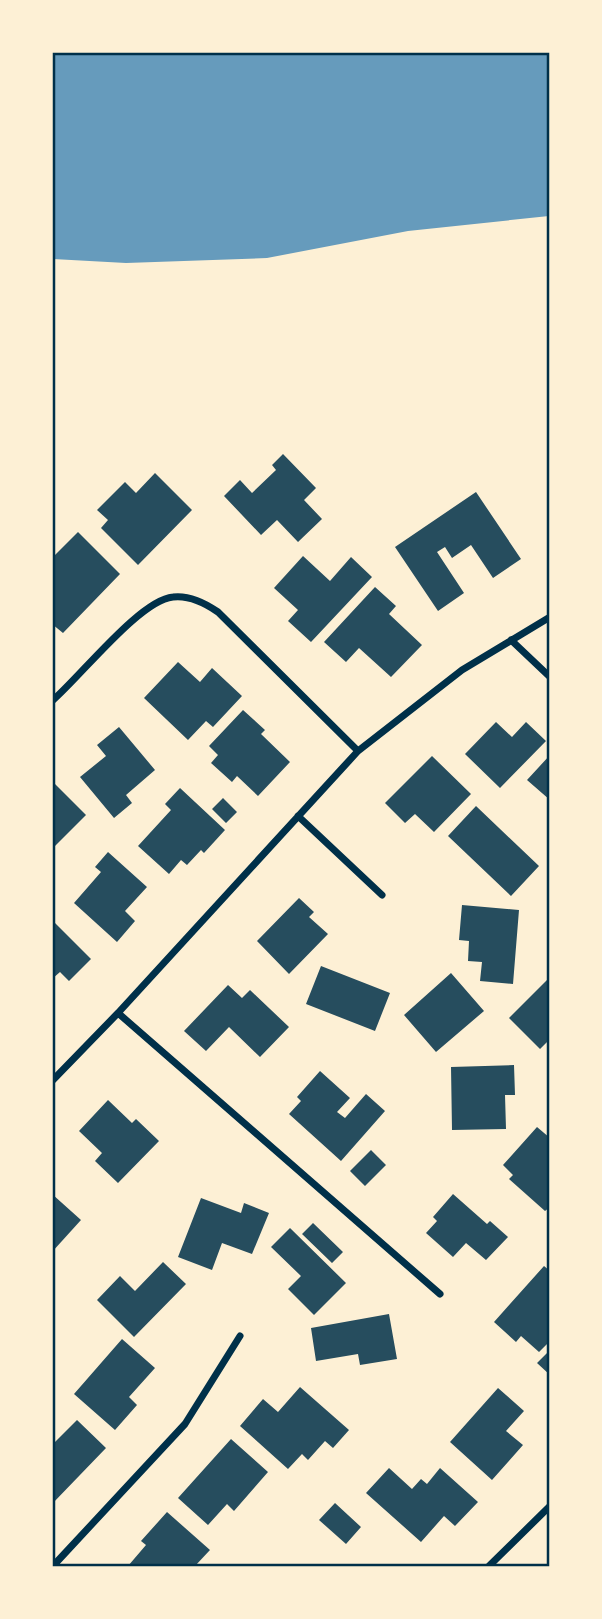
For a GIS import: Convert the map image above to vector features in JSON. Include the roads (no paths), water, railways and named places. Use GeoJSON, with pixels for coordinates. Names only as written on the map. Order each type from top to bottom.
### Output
{"type":"FeatureCollection","features":[{"type":"Feature","properties":{"kind":"street"},"geometry":{"type":"LineString","coordinates":[[52,701],[73,684],[144,609],[173,597],[202,602],[218,612],[358,751]]}},
{"type":"Feature","properties":{"kind":"street"},"geometry":{"type":"LineString","coordinates":[[52,1081],[118,1013],[358,751],[462,670],[550,617]]}},
{"type":"Feature","properties":{"kind":"street"},"geometry":{"type":"LineString","coordinates":[[512,640],[550,677]]}},
{"type":"Feature","properties":{"kind":"street"},"geometry":{"type":"LineString","coordinates":[[298,816],[382,895]]}},
{"type":"Feature","properties":{"kind":"street"},"geometry":{"type":"LineString","coordinates":[[118,1013],[440,1294]]}},
{"type":"Feature","properties":{"kind":"street"},"geometry":{"type":"LineString","coordinates":[[52,1566],[185,1424],[240,1336]]}},
{"type":"Feature","properties":{"kind":"street"},"geometry":{"type":"LineString","coordinates":[[489,1566],[550,1506]]}},
{"type":"Feature","properties":{"kind":"water"},"geometry":{"type":"Polygon","coordinates":[[[52,53],[549,53],[549,216],[408,231],[267,258],[126,263],[53,259],[52,53]]]}}]}
